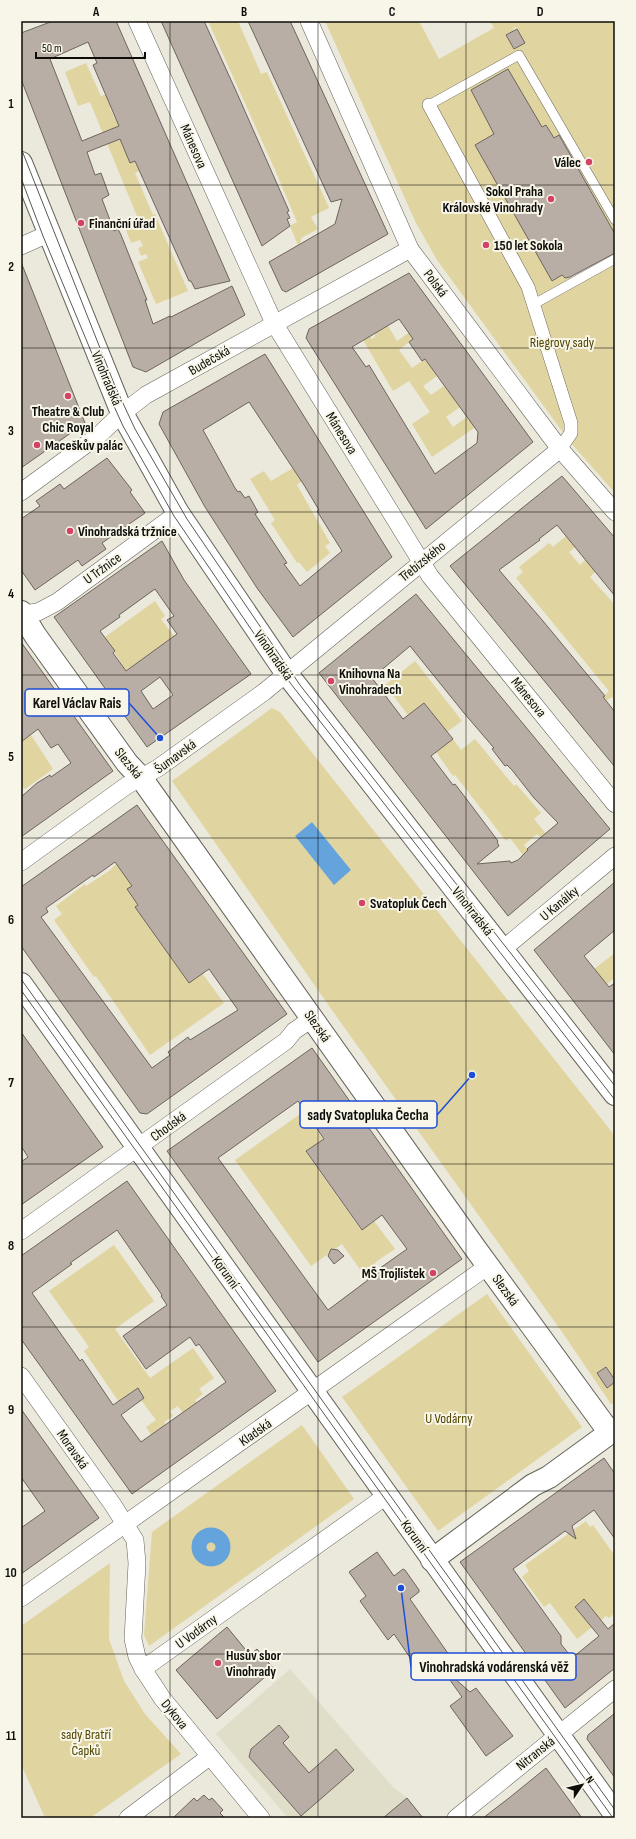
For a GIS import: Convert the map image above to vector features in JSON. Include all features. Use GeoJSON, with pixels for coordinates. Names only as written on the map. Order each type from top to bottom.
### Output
{"type":"FeatureCollection","features":[{"type":"Feature","properties":{"kind":"street","name":"Mánesova"},"geometry":{"type":"LineString","coordinates":[[137,21],[274,323],[430,576],[615,804]]}},
{"type":"Feature","properties":{"kind":"street","name":"Polská"},"geometry":{"type":"LineString","coordinates":[[309,21],[410,249],[560,449],[615,512]]}},
{"type":"Feature","properties":{"kind":"street"},"geometry":{"type":"LineString","coordinates":[[429,105],[528,287],[571,423],[571,433],[560,449]]}},
{"type":"Feature","properties":{"kind":"street","name":"Vinohradská"},"geometry":{"type":"LineString","coordinates":[[21,163],[48,234],[122,413],[178,513],[287,674],[615,1094]]}},
{"type":"Feature","properties":{"kind":"street"},"geometry":{"type":"LineString","coordinates":[[21,246],[48,234]]}},
{"type":"Feature","properties":{"kind":"street","name":"Budečská"},"geometry":{"type":"LineString","coordinates":[[21,492],[99,435],[122,413],[146,395],[410,249]]}},
{"type":"Feature","properties":{"kind":"street","name":"Třebízského"},"geometry":{"type":"LineString","coordinates":[[287,674],[421,562],[560,449]]}},
{"type":"Feature","properties":{"kind":"street","name":"U Tržnice"},"geometry":{"type":"LineString","coordinates":[[22,613],[38,612],[57,602],[178,513]]}},
{"type":"Feature","properties":{"kind":"street","name":"Slezská"},"geometry":{"type":"LineString","coordinates":[[22,613],[35,635],[127,763],[142,779],[488,1266],[613,1434]]}},
{"type":"Feature","properties":{"kind":"street","name":"Šumavská"},"geometry":{"type":"LineString","coordinates":[[21,862],[126,786],[142,779],[287,674]]}},
{"type":"Feature","properties":{"kind":"street","name":"U Kanálky"},"geometry":{"type":"LineString","coordinates":[[503,949],[615,856]]}},
{"type":"Feature","properties":{"kind":"street","name":"Korunní"},"geometry":{"type":"LineString","coordinates":[[21,984],[615,1814]]}},
{"type":"Feature","properties":{"kind":"street","name":"Chodská"},"geometry":{"type":"LineString","coordinates":[[21,1231],[286,1041],[294,1031],[313,1018]]}},
{"type":"Feature","properties":{"kind":"street","name":"Kladská"},"geometry":{"type":"LineString","coordinates":[[21,1598],[488,1266]]}},
{"type":"Feature","properties":{"kind":"street","name":"Moravská"},"geometry":{"type":"LineString","coordinates":[[21,1376],[125,1523]]}},
{"type":"Feature","properties":{"kind":"street"},"geometry":{"type":"LineString","coordinates":[[432,1560],[533,1485],[549,1477],[613,1434]]}},
{"type":"Feature","properties":{"kind":"street","name":"U Vodárny"},"geometry":{"type":"LineString","coordinates":[[143,1669],[386,1496]]}},
{"type":"Feature","properties":{"kind":"street"},"geometry":{"type":"LineString","coordinates":[[125,1523],[137,1549],[133,1639],[136,1657],[143,1669]]}},
{"type":"Feature","properties":{"kind":"street","name":"Dykova"},"geometry":{"type":"LineString","coordinates":[[143,1669],[162,1698],[209,1757],[262,1818]]}},
{"type":"Feature","properties":{"kind":"street","name":"Nitranská"},"geometry":{"type":"LineString","coordinates":[[456,1818],[615,1689]]}},
{"type":"Feature","properties":{"kind":"street"},"geometry":{"type":"LineString","coordinates":[[128,1818],[209,1757]]}},
{"type":"Feature","properties":{"kind":"lane"},"geometry":{"type":"LineString","coordinates":[[429,105],[519,55],[615,220]]}},
{"type":"Feature","properties":{"kind":"lane"},"geometry":{"type":"LineString","coordinates":[[534,304],[615,259]]}},
{"type":"Feature","properties":{"kind":"shaded area"},"geometry":{"type":"Polygon","coordinates":[[[290,1669],[393,1787],[407,1798],[423,1818],[288,1818],[216,1734],[290,1669]]]}},
{"type":"Feature","properties":{"kind":"green space"},"geometry":{"type":"Polygon","coordinates":[[[208,21],[238,21],[261,74],[267,72],[329,208],[311,217],[318,229],[301,238],[300,250],[290,226],[297,222],[208,21]]]}},
{"type":"Feature","properties":{"kind":"green space","name":"Riegrovy sady"},"geometry":{"type":"Polygon","coordinates":[[[325,21],[419,21],[439,59],[494,28],[490,21],[615,21],[615,234],[559,135],[554,138],[547,125],[541,127],[508,69],[471,90],[494,134],[475,145],[552,281],[562,275],[565,278],[570,275],[572,279],[605,260],[604,257],[615,248],[615,493],[570,442],[437,260],[416,223],[325,21]],[[516,27],[513,29],[514,31],[506,36],[514,49],[525,43],[516,27]]]}},
{"type":"Feature","properties":{"kind":"green space"},"geometry":{"type":"Polygon","coordinates":[[[86,63],[101,96],[110,93],[113,106],[110,108],[115,119],[118,118],[129,147],[124,149],[130,163],[135,161],[144,169],[135,173],[153,215],[155,214],[188,291],[156,304],[138,262],[148,258],[146,254],[141,256],[138,248],[143,246],[140,240],[131,243],[125,227],[139,221],[90,102],[78,106],[65,72],[86,63]]]}},
{"type":"Feature","properties":{"kind":"green space"},"geometry":{"type":"Polygon","coordinates":[[[388,326],[397,341],[410,332],[414,338],[399,350],[412,368],[428,357],[437,376],[423,386],[431,395],[444,386],[449,391],[450,390],[460,407],[446,417],[453,427],[467,417],[477,426],[432,457],[412,424],[430,412],[409,381],[393,391],[363,340],[370,336],[372,339],[375,337],[375,333],[388,326]]]}},
{"type":"Feature","properties":{"kind":"green space"},"geometry":{"type":"Polygon","coordinates":[[[293,468],[299,478],[302,477],[303,480],[297,485],[330,543],[325,546],[330,553],[307,572],[299,562],[297,563],[271,523],[275,520],[250,479],[264,471],[271,481],[293,468]]]}},
{"type":"Feature","properties":{"kind":"green space"},"geometry":{"type":"Polygon","coordinates":[[[566,536],[575,547],[569,552],[580,565],[586,559],[596,571],[590,577],[615,605],[615,700],[612,697],[606,701],[603,697],[609,691],[516,578],[523,572],[519,567],[549,543],[553,547],[566,536]]]}},
{"type":"Feature","properties":{"kind":"green space"},"geometry":{"type":"Polygon","coordinates":[[[155,601],[165,616],[161,619],[174,636],[126,671],[105,637],[155,601]]]}},
{"type":"Feature","properties":{"kind":"green space"},"geometry":{"type":"Polygon","coordinates":[[[415,661],[462,721],[447,732],[424,703],[408,715],[385,685],[415,661]]]}},
{"type":"Feature","properties":{"kind":"green space"},"geometry":{"type":"Polygon","coordinates":[[[272,708],[280,712],[615,1136],[615,1380],[606,1367],[597,1373],[607,1388],[615,1382],[615,1403],[611,1404],[562,1332],[334,1013],[172,781],[272,708]],[[312,822],[295,836],[334,884],[351,870],[312,822]]]}},
{"type":"Feature","properties":{"kind":"green space"},"geometry":{"type":"Polygon","coordinates":[[[31,735],[53,769],[25,789],[24,788],[21,790],[21,742],[31,735]]]}},
{"type":"Feature","properties":{"kind":"green space"},"geometry":{"type":"Polygon","coordinates":[[[453,739],[461,750],[475,739],[514,786],[516,784],[541,813],[534,819],[547,835],[541,838],[537,834],[524,845],[528,850],[523,855],[510,838],[506,841],[455,775],[453,776],[436,752],[453,739]]]}},
{"type":"Feature","properties":{"kind":"green space"},"geometry":{"type":"Polygon","coordinates":[[[116,864],[122,872],[126,869],[136,883],[127,889],[138,905],[154,934],[188,982],[202,973],[224,1003],[150,1055],[96,976],[94,977],[54,920],[62,914],[56,906],[85,884],[86,886],[109,871],[116,864]]]}},
{"type":"Feature","properties":{"kind":"green space"},"geometry":{"type":"Polygon","coordinates":[[[615,953],[615,981],[613,979],[607,984],[594,969],[615,953]]]}},
{"type":"Feature","properties":{"kind":"green space"},"geometry":{"type":"Polygon","coordinates":[[[303,1112],[323,1139],[306,1152],[361,1230],[374,1221],[395,1249],[377,1261],[364,1275],[342,1244],[311,1266],[235,1160],[303,1112]]]}},
{"type":"Feature","properties":{"kind":"green space"},"geometry":{"type":"Polygon","coordinates":[[[114,1245],[154,1301],[115,1329],[150,1378],[193,1348],[214,1378],[199,1389],[203,1394],[195,1400],[197,1403],[184,1415],[178,1406],[170,1411],[173,1416],[164,1422],[166,1425],[152,1436],[146,1427],[156,1420],[141,1400],[138,1402],[131,1392],[119,1402],[84,1351],[89,1347],[49,1291],[114,1245]]]}},
{"type":"Feature","properties":{"kind":"green space","name":"U Vodárny"},"geometry":{"type":"Polygon","coordinates":[[[487,1294],[582,1427],[438,1531],[342,1397],[487,1294]]]}},
{"type":"Feature","properties":{"kind":"green space"},"geometry":{"type":"Polygon","coordinates":[[[302,1425],[354,1499],[149,1646],[144,1635],[152,1532],[302,1425]]]}},
{"type":"Feature","properties":{"kind":"green space"},"geometry":{"type":"Polygon","coordinates":[[[586,1521],[590,1527],[593,1525],[615,1556],[615,1613],[609,1618],[606,1616],[577,1639],[550,1603],[544,1607],[522,1577],[529,1571],[525,1565],[586,1521]]]}},
{"type":"Feature","properties":{"kind":"green space","name":"sady Bratří Čapků"},"geometry":{"type":"Polygon","coordinates":[[[110,1563],[109,1639],[124,1681],[145,1714],[181,1754],[90,1818],[45,1818],[21,1764],[21,1626],[110,1563]]]}},
{"type":"Feature","properties":{"kind":"water"},"geometry":{"type":"Polygon","coordinates":[[[312,822],[351,870],[334,885],[295,836],[312,822]]]}},
{"type":"Feature","properties":{"kind":"building"},"geometry":{"type":"Polygon","coordinates":[[[53,21],[116,21],[230,281],[195,289],[191,281],[189,281],[135,161],[130,163],[120,139],[87,152],[95,175],[101,173],[109,195],[102,199],[114,231],[118,229],[121,235],[147,300],[145,300],[153,324],[170,316],[171,317],[232,286],[245,315],[146,372],[133,367],[21,79],[21,33],[53,21]],[[88,42],[50,59],[82,141],[119,126],[93,65],[97,63],[88,42]]]}},
{"type":"Feature","properties":{"kind":"building"},"geometry":{"type":"Polygon","coordinates":[[[161,21],[204,21],[236,91],[289,211],[287,212],[290,218],[287,219],[290,226],[262,246],[161,21]]]}},
{"type":"Feature","properties":{"kind":"building"},"geometry":{"type":"Polygon","coordinates":[[[248,21],[290,21],[388,234],[286,292],[282,290],[269,262],[335,224],[342,199],[331,202],[248,21]]]}},
{"type":"Feature","properties":{"kind":"building"},"geometry":{"type":"Polygon","coordinates":[[[517,29],[525,43],[514,49],[506,35],[517,29]]]}},
{"type":"Feature","properties":{"kind":"building","name":"Sokol Praha Královské Vinohrady"},"geometry":{"type":"Polygon","coordinates":[[[508,69],[542,127],[546,125],[554,138],[559,135],[615,234],[615,253],[570,277],[565,278],[562,275],[552,281],[475,145],[494,134],[471,90],[508,69]]]}},
{"type":"Feature","properties":{"kind":"building"},"geometry":{"type":"Polygon","coordinates":[[[21,262],[85,423],[21,468],[21,262]]]}},
{"type":"Feature","properties":{"kind":"building"},"geometry":{"type":"Polygon","coordinates":[[[409,273],[533,442],[426,529],[306,338],[309,329],[409,273]],[[399,319],[352,347],[366,367],[369,365],[435,474],[477,443],[478,432],[425,359],[422,361],[409,342],[413,339],[399,319]]]}},
{"type":"Feature","properties":{"kind":"building"},"geometry":{"type":"Polygon","coordinates":[[[265,354],[392,557],[293,637],[257,588],[205,507],[159,424],[163,412],[265,354]],[[249,402],[203,430],[235,488],[238,492],[240,491],[245,498],[249,496],[258,512],[255,514],[287,563],[284,564],[300,586],[342,551],[317,511],[319,510],[249,402]]]}},
{"type":"Feature","properties":{"kind":"building","name":"Vinohradská tržnice"},"geometry":{"type":"Polygon","coordinates":[[[107,458],[132,490],[130,492],[145,513],[102,543],[106,549],[82,566],[78,560],[35,590],[21,570],[21,519],[40,506],[36,501],[60,484],[64,489],[107,458]]]}},
{"type":"Feature","properties":{"kind":"building"},"geometry":{"type":"Polygon","coordinates":[[[562,476],[615,538],[615,596],[557,525],[539,539],[540,540],[499,570],[605,696],[603,697],[615,712],[615,767],[450,566],[562,476]]]}},
{"type":"Feature","properties":{"kind":"building"},"geometry":{"type":"Polygon","coordinates":[[[162,541],[184,580],[251,674],[147,747],[54,617],[162,541]],[[155,589],[100,631],[115,651],[113,653],[126,671],[177,634],[167,620],[174,616],[155,589]],[[160,677],[141,691],[153,709],[173,695],[160,677]]]}},
{"type":"Feature","properties":{"kind":"building"},"geometry":{"type":"Polygon","coordinates":[[[416,594],[610,829],[508,916],[319,673],[416,594]],[[410,646],[372,678],[403,719],[424,703],[453,739],[431,756],[474,809],[498,841],[499,846],[477,864],[510,861],[511,863],[518,860],[528,850],[527,849],[558,823],[534,798],[512,770],[507,765],[505,766],[492,749],[494,748],[410,646]]]}},
{"type":"Feature","properties":{"kind":"building"},"geometry":{"type":"Polygon","coordinates":[[[21,642],[113,771],[21,837],[21,797],[37,783],[50,775],[51,777],[71,763],[58,744],[51,748],[38,729],[21,742],[21,642]]]}},
{"type":"Feature","properties":{"kind":"building"},"geometry":{"type":"Polygon","coordinates":[[[137,805],[287,1014],[147,1114],[140,1113],[21,946],[21,887],[137,805]],[[115,862],[94,877],[93,875],[46,908],[48,912],[41,917],[152,1068],[170,1055],[168,1052],[188,1037],[190,1040],[238,1010],[209,969],[189,983],[135,907],[138,905],[127,889],[132,886],[115,862]]]}},
{"type":"Feature","properties":{"kind":"building"},"geometry":{"type":"Polygon","coordinates":[[[615,882],[615,930],[584,956],[609,987],[615,983],[615,1055],[534,950],[615,882]]]}},
{"type":"Feature","properties":{"kind":"building"},"geometry":{"type":"Polygon","coordinates":[[[21,1032],[103,1147],[21,1205],[21,1162],[28,1157],[21,1146],[21,1032]]]}},
{"type":"Feature","properties":{"kind":"building"},"geometry":{"type":"Polygon","coordinates":[[[312,1048],[462,1259],[318,1362],[167,1151],[312,1048]],[[298,1101],[218,1158],[328,1310],[368,1280],[366,1278],[407,1249],[382,1215],[362,1230],[306,1151],[324,1139],[298,1101]]]}},
{"type":"Feature","properties":{"kind":"building"},"geometry":{"type":"Polygon","coordinates":[[[127,1181],[276,1391],[132,1494],[21,1339],[21,1256],[127,1181]],[[117,1230],[70,1263],[72,1264],[32,1293],[80,1361],[82,1359],[113,1405],[138,1388],[144,1398],[121,1415],[141,1442],[226,1382],[199,1344],[196,1346],[190,1337],[146,1369],[123,1336],[167,1305],[161,1296],[162,1295],[117,1230]]]}},
{"type":"Feature","properties":{"kind":"building"},"geometry":{"type":"Polygon","coordinates":[[[331,1249],[338,1250],[344,1256],[334,1264],[328,1256],[331,1249]]]}},
{"type":"Feature","properties":{"kind":"building"},"geometry":{"type":"Polygon","coordinates":[[[606,1367],[615,1380],[615,1382],[607,1388],[597,1373],[606,1367]]]}},
{"type":"Feature","properties":{"kind":"building"},"geometry":{"type":"Polygon","coordinates":[[[21,1409],[99,1518],[21,1574],[21,1528],[45,1511],[21,1477],[21,1409]]]}},
{"type":"Feature","properties":{"kind":"building"},"geometry":{"type":"Polygon","coordinates":[[[604,1458],[615,1474],[615,1539],[594,1510],[572,1526],[576,1539],[565,1531],[513,1569],[561,1636],[561,1644],[572,1658],[599,1636],[575,1607],[584,1599],[608,1629],[615,1623],[615,1668],[565,1708],[460,1562],[604,1458]]]}},
{"type":"Feature","properties":{"kind":"building"},"geometry":{"type":"Polygon","coordinates":[[[377,1552],[394,1576],[403,1569],[405,1570],[419,1590],[419,1592],[410,1599],[454,1662],[442,1671],[430,1654],[415,1665],[394,1634],[388,1640],[360,1601],[366,1596],[349,1572],[377,1552]]]}},
{"type":"Feature","properties":{"kind":"building"},"geometry":{"type":"Polygon","coordinates":[[[227,1627],[250,1655],[257,1649],[274,1669],[217,1719],[176,1670],[227,1627]]]}},
{"type":"Feature","properties":{"kind":"building"},"geometry":{"type":"Polygon","coordinates":[[[453,1677],[470,1692],[476,1688],[513,1736],[486,1756],[450,1706],[462,1697],[450,1680],[453,1677]]]}},
{"type":"Feature","properties":{"kind":"building"},"geometry":{"type":"Polygon","coordinates":[[[615,1713],[615,1778],[587,1739],[588,1735],[615,1713]]]}},
{"type":"Feature","properties":{"kind":"building"},"geometry":{"type":"Polygon","coordinates":[[[279,1725],[289,1737],[283,1743],[309,1773],[336,1749],[354,1770],[301,1816],[249,1757],[251,1749],[279,1725]]]}},
{"type":"Feature","properties":{"kind":"building"},"geometry":{"type":"Polygon","coordinates":[[[546,1768],[582,1818],[483,1818],[509,1798],[546,1768]]]}},
{"type":"Feature","properties":{"kind":"building"},"geometry":{"type":"Polygon","coordinates":[[[204,1795],[209,1800],[212,1798],[223,1810],[220,1813],[225,1818],[173,1818],[194,1798],[197,1801],[204,1795]]]}},
{"type":"Feature","properties":{"kind":"building"},"geometry":{"type":"Polygon","coordinates":[[[407,1798],[423,1818],[383,1818],[407,1798]]]}},
{"type":"Feature","properties":{"kind":"waterway"},"geometry":{"type":"LineString","coordinates":[[211,1535],[220,1538],[223,1547],[220,1556],[211,1559],[202,1556],[199,1547],[202,1538],[211,1535]]}},
{"type":"Feature","properties":{"kind":"tram line"},"geometry":{"type":"LineString","coordinates":[[21,148],[115,386],[135,429],[187,519],[300,685],[615,1086]]}},
{"type":"Feature","properties":{"kind":"tram line"},"geometry":{"type":"LineString","coordinates":[[21,178],[43,236],[113,404],[123,426],[174,516],[270,657],[615,1100]]}},
{"type":"Feature","properties":{"kind":"tram line"},"geometry":{"type":"LineString","coordinates":[[21,979],[615,1810]]}},
{"type":"Feature","properties":{"kind":"tram line"},"geometry":{"type":"LineString","coordinates":[[21,990],[613,1818]]}},
{"type":"Feature","properties":{"kind":"place","name":"Válec"},"geometry":{"type":"Point","coordinates":[589,162]}},
{"type":"Feature","properties":{"kind":"place","name":"Sokol Praha Královské Vinohrady"},"geometry":{"type":"Point","coordinates":[551,199]}},
{"type":"Feature","properties":{"kind":"place","name":"Finanční úřad"},"geometry":{"type":"Point","coordinates":[81,223]}},
{"type":"Feature","properties":{"kind":"place","name":"150 let Sokola"},"geometry":{"type":"Point","coordinates":[486,245]}},
{"type":"Feature","properties":{"kind":"place","name":"Theatre & Club Chic Royal"},"geometry":{"type":"Point","coordinates":[68,396]}},
{"type":"Feature","properties":{"kind":"place","name":"Maceškův palác"},"geometry":{"type":"Point","coordinates":[37,445]}},
{"type":"Feature","properties":{"kind":"place","name":"Vinohradská tržnice"},"geometry":{"type":"Point","coordinates":[70,531]}},
{"type":"Feature","properties":{"kind":"place","name":"Knihovna Na Vinohradech"},"geometry":{"type":"Point","coordinates":[331,681]}},
{"type":"Feature","properties":{"kind":"place","name":"Karel Václav Rais"},"geometry":{"type":"Point","coordinates":[160,738]}},
{"type":"Feature","properties":{"kind":"place","name":"Svatopluk Čech"},"geometry":{"type":"Point","coordinates":[362,903]}},
{"type":"Feature","properties":{"kind":"place","name":"sady Svatopluka Čecha"},"geometry":{"type":"Point","coordinates":[472,1075]}},
{"type":"Feature","properties":{"kind":"place","name":"MŠ Trojlístek"},"geometry":{"type":"Point","coordinates":[433,1273]}},
{"type":"Feature","properties":{"kind":"place","name":"Vinohradská vodárenská věž"},"geometry":{"type":"Point","coordinates":[401,1588]}},
{"type":"Feature","properties":{"kind":"place","name":"Husův sbor Vinohrady"},"geometry":{"type":"Point","coordinates":[218,1663]}}]}
